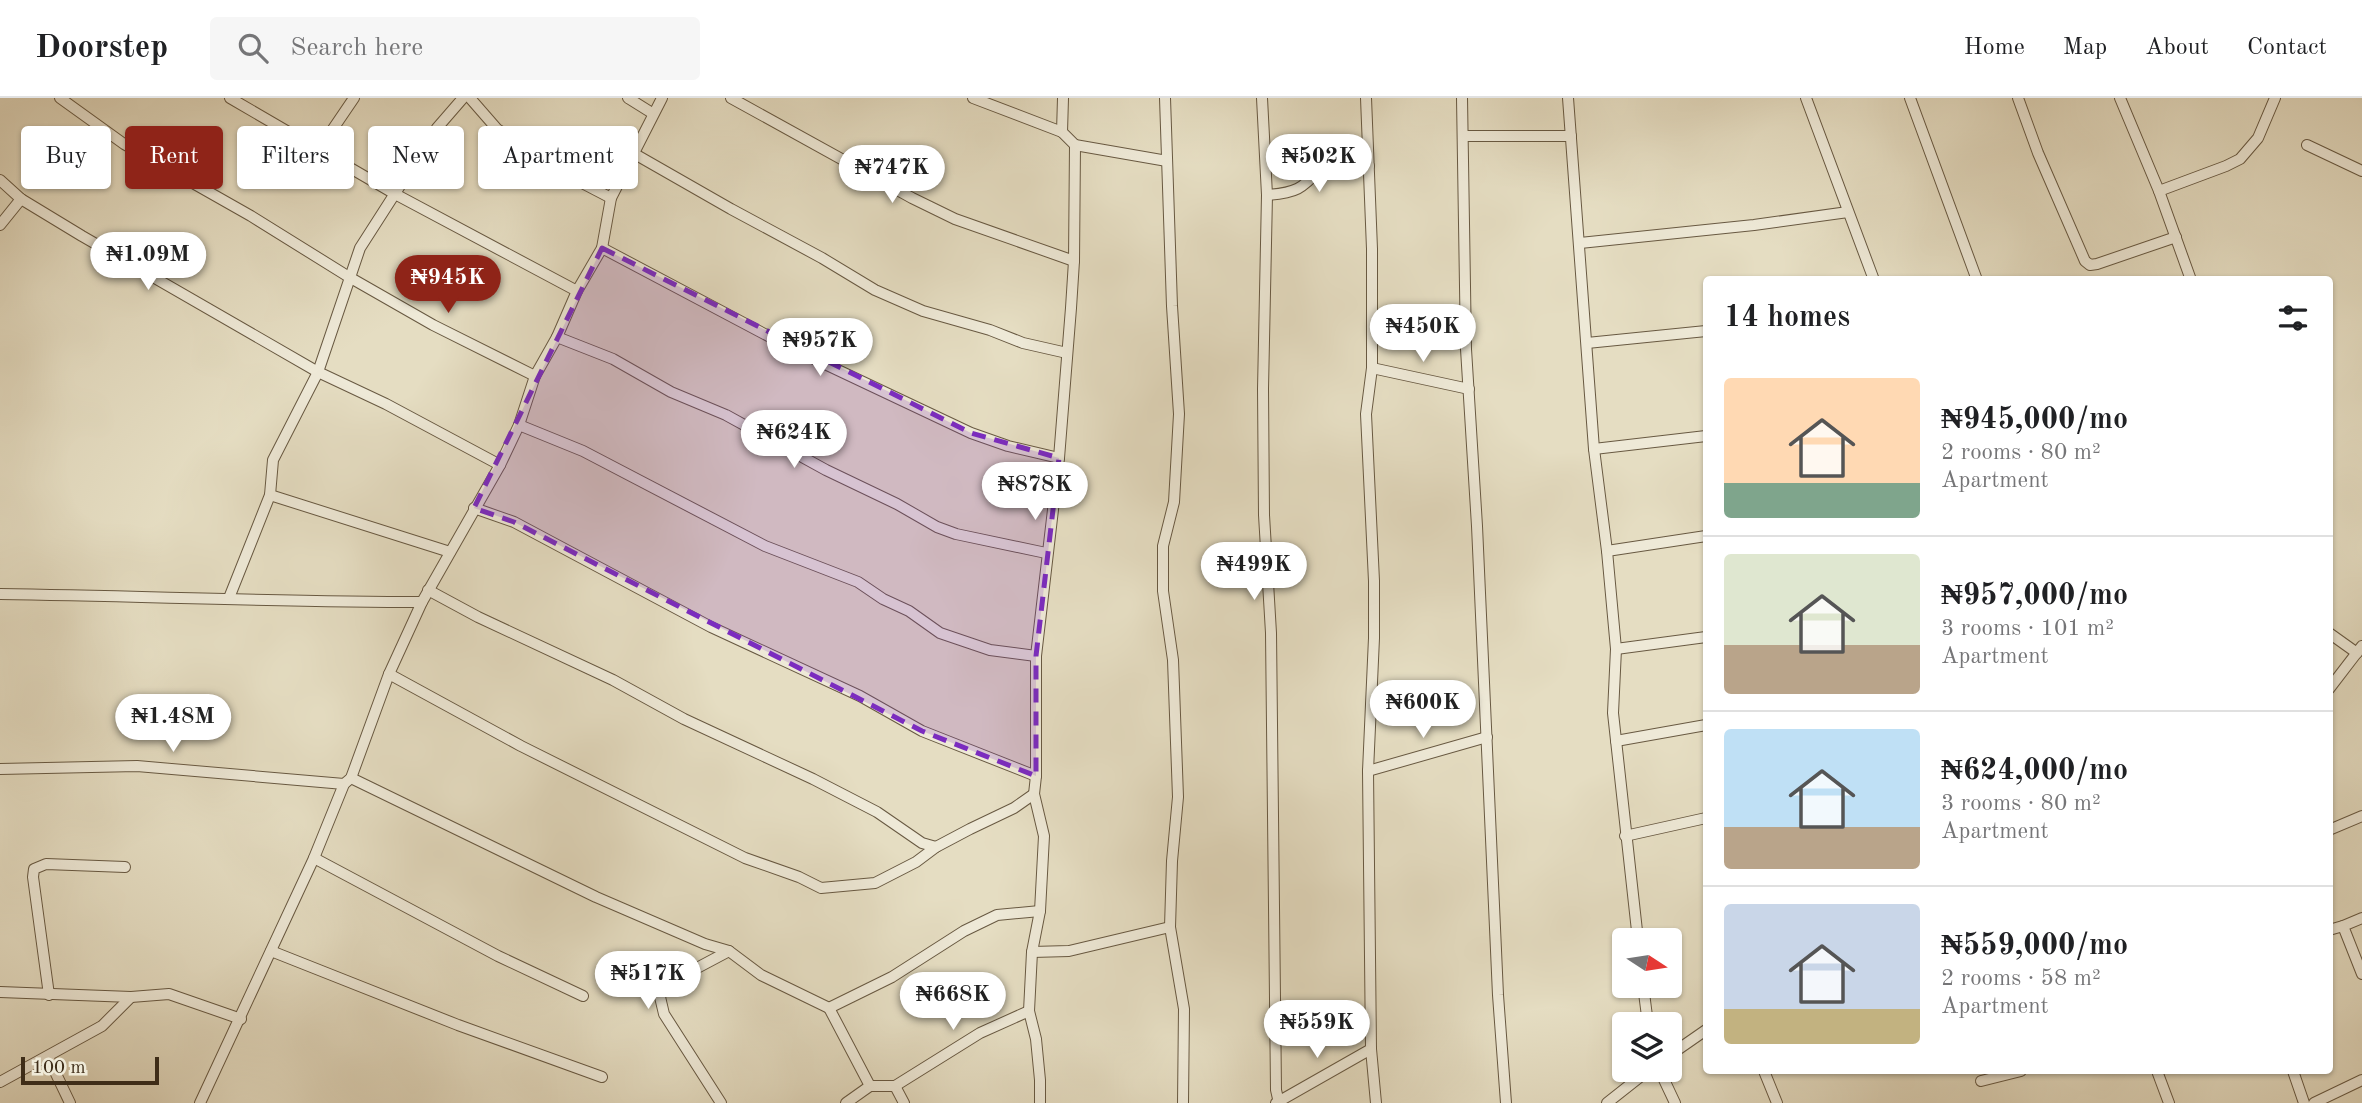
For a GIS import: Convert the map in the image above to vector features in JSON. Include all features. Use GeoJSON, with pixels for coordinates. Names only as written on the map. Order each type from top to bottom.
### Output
{"type":"FeatureCollection","features":[{"type":"Feature","properties":{"kind":"street"},"geometry":{"type":"LineString","coordinates":[[60,98],[124,144],[251,216],[349,277],[433,325],[534,376]]}},
{"type":"Feature","properties":{"kind":"street"},"geometry":{"type":"LineString","coordinates":[[335,126],[354,98]]}},
{"type":"Feature","properties":{"kind":"street"},"geometry":{"type":"LineString","coordinates":[[229,598],[270,495],[273,460],[318,372],[360,248],[437,128],[463,98]]}},
{"type":"Feature","properties":{"kind":"street"},"geometry":{"type":"LineString","coordinates":[[470,98],[497,129],[564,173],[611,198]]}},
{"type":"Feature","properties":{"kind":"street"},"geometry":{"type":"LineString","coordinates":[[628,98],[652,114]]}},
{"type":"Feature","properties":{"kind":"street"},"geometry":{"type":"LineString","coordinates":[[638,143],[662,98]]}},
{"type":"Feature","properties":{"kind":"street"},"geometry":{"type":"LineString","coordinates":[[730,98],[955,219],[1074,261]]}},
{"type":"Feature","properties":{"kind":"street"},"geometry":{"type":"LineString","coordinates":[[974,98],[1062,132],[1074,145],[1167,162]]}},
{"type":"Feature","properties":{"kind":"street"},"geometry":{"type":"LineString","coordinates":[[1062,132],[1063,98]]}},
{"type":"Feature","properties":{"kind":"street"},"geometry":{"type":"LineString","coordinates":[[1165,98],[1172,306],[1179,414],[1174,502],[1163,546],[1163,591],[1173,660],[1178,797],[1170,927],[1184,1009],[1184,1103]]}},
{"type":"Feature","properties":{"kind":"street"},"geometry":{"type":"LineString","coordinates":[[1262,98],[1267,195],[1264,490],[1271,633],[1278,1102],[1371,1049]]}},
{"type":"Feature","properties":{"kind":"street"},"geometry":{"type":"LineString","coordinates":[[1366,98],[1372,249],[1372,368],[1366,414],[1374,581],[1368,771],[1371,1049],[1376,1103]]}},
{"type":"Feature","properties":{"kind":"street"},"geometry":{"type":"LineString","coordinates":[[1462,98],[1466,349],[1498,995],[1506,1103]]}},
{"type":"Feature","properties":{"kind":"street"},"geometry":{"type":"LineString","coordinates":[[1568,98],[1594,449],[1616,649],[1616,741],[1636,928]]}},
{"type":"Feature","properties":{"kind":"street"},"geometry":{"type":"LineString","coordinates":[[1806,98],[1872,276]]}},
{"type":"Feature","properties":{"kind":"street"},"geometry":{"type":"LineString","coordinates":[[1910,98],[1976,276]]}},
{"type":"Feature","properties":{"kind":"street"},"geometry":{"type":"LineString","coordinates":[[2018,98],[2038,153],[2085,261],[2090,265],[2097,264],[2176,237]]}},
{"type":"Feature","properties":{"kind":"street"},"geometry":{"type":"LineString","coordinates":[[2120,98],[2160,191],[2190,276]]}},
{"type":"Feature","properties":{"kind":"street"},"geometry":{"type":"LineString","coordinates":[[2160,191],[2240,159],[2258,138],[2275,98]]}},
{"type":"Feature","properties":{"kind":"street"},"geometry":{"type":"LineString","coordinates":[[236,100],[281,126]]}},
{"type":"Feature","properties":{"kind":"street"},"geometry":{"type":"LineString","coordinates":[[1464,136],[1571,136]]}},
{"type":"Feature","properties":{"kind":"street"},"geometry":{"type":"LineString","coordinates":[[1040,1103],[1039,1066],[1029,1011],[1032,952],[1040,911],[1044,836],[1034,794],[1036,656],[1059,458],[1074,261],[1074,145]]}},
{"type":"Feature","properties":{"kind":"street"},"geometry":{"type":"LineString","coordinates":[[2307,145],[2362,170]]}},
{"type":"Feature","properties":{"kind":"street"},"geometry":{"type":"LineString","coordinates":[[638,156],[875,290],[923,311],[990,330],[1023,343],[1067,353]]}},
{"type":"Feature","properties":{"kind":"street"},"geometry":{"type":"LineString","coordinates":[[1267,195],[1294,192],[1313,179],[1321,168],[1369,166]]}},
{"type":"Feature","properties":{"kind":"street"},"geometry":{"type":"LineString","coordinates":[[354,169],[577,291]]}},
{"type":"Feature","properties":{"kind":"street"},"geometry":{"type":"LineString","coordinates":[[0,180],[22,199],[82,236],[318,372],[386,404],[499,466]]}},
{"type":"Feature","properties":{"kind":"street"},"geometry":{"type":"LineString","coordinates":[[200,1103],[241,1019],[348,781],[389,674],[422,602],[499,466],[519,425],[534,376],[602,248],[611,198],[615,189]]}},
{"type":"Feature","properties":{"kind":"street"},"geometry":{"type":"LineString","coordinates":[[0,225],[22,199]]}},
{"type":"Feature","properties":{"kind":"street"},"geometry":{"type":"LineString","coordinates":[[1580,243],[1754,225],[1847,212]]}},
{"type":"Feature","properties":{"kind":"street"},"geometry":{"type":"LineString","coordinates":[[602,248],[789,347],[971,433],[1008,446],[1059,458]]}},
{"type":"Feature","properties":{"kind":"street"},"geometry":{"type":"LineString","coordinates":[[1587,344],[1703,331]]}},
{"type":"Feature","properties":{"kind":"street"},"geometry":{"type":"LineString","coordinates":[[557,337],[613,359],[671,392],[726,415],[826,471],[897,504],[937,527],[956,534],[1046,554]]}},
{"type":"Feature","properties":{"kind":"street"},"geometry":{"type":"LineString","coordinates":[[1372,368],[1469,389]]}},
{"type":"Feature","properties":{"kind":"street"},"geometry":{"type":"LineString","coordinates":[[519,425],[583,451],[765,546],[858,582],[883,599],[909,611],[940,633],[990,650],[1036,656]]}},
{"type":"Feature","properties":{"kind":"street"},"geometry":{"type":"LineString","coordinates":[[1594,449],[1703,436]]}},
{"type":"Feature","properties":{"kind":"street"},"geometry":{"type":"LineString","coordinates":[[270,495],[450,552]]}},
{"type":"Feature","properties":{"kind":"street"},"geometry":{"type":"LineString","coordinates":[[474,508],[514,522],[711,626],[860,696],[922,731],[1036,775]]}},
{"type":"Feature","properties":{"kind":"street"},"geometry":{"type":"LineString","coordinates":[[1607,551],[1703,537]]}},
{"type":"Feature","properties":{"kind":"street"},"geometry":{"type":"LineString","coordinates":[[428,590],[478,617],[613,680],[696,725],[813,779],[877,812],[922,844],[936,848]]}},
{"type":"Feature","properties":{"kind":"street"},"geometry":{"type":"LineString","coordinates":[[0,594],[229,598],[282,602],[422,602]]}},
{"type":"Feature","properties":{"kind":"street"},"geometry":{"type":"LineString","coordinates":[[2333,635],[2360,650],[2333,684]]}},
{"type":"Feature","properties":{"kind":"street"},"geometry":{"type":"LineString","coordinates":[[1616,649],[1703,637]]}},
{"type":"Feature","properties":{"kind":"street"},"geometry":{"type":"LineString","coordinates":[[389,674],[521,746],[746,858],[821,888],[875,883],[1014,808],[1034,794]]}},
{"type":"Feature","properties":{"kind":"street"},"geometry":{"type":"LineString","coordinates":[[1616,741],[1703,726]]}},
{"type":"Feature","properties":{"kind":"street"},"geometry":{"type":"LineString","coordinates":[[1368,771],[1487,737]]}},
{"type":"Feature","properties":{"kind":"street"},"geometry":{"type":"LineString","coordinates":[[0,769],[137,766],[348,781],[596,897],[705,944],[729,951],[761,975],[830,1008],[870,1086]]}},
{"type":"Feature","properties":{"kind":"street"},"geometry":{"type":"LineString","coordinates":[[2333,828],[2362,816]]}},
{"type":"Feature","properties":{"kind":"street"},"geometry":{"type":"LineString","coordinates":[[1625,836],[1703,819]]}},
{"type":"Feature","properties":{"kind":"street"},"geometry":{"type":"LineString","coordinates":[[313,858],[498,956],[583,996]]}},
{"type":"Feature","properties":{"kind":"street"},"geometry":{"type":"LineString","coordinates":[[49,995],[34,869],[46,864],[125,867]]}},
{"type":"Feature","properties":{"kind":"street"},"geometry":{"type":"LineString","coordinates":[[830,1008],[892,976],[997,915],[1040,911]]}},
{"type":"Feature","properties":{"kind":"street"},"geometry":{"type":"LineString","coordinates":[[2333,929],[2362,918]]}},
{"type":"Feature","properties":{"kind":"street"},"geometry":{"type":"LineString","coordinates":[[2343,926],[2362,974]]}},
{"type":"Feature","properties":{"kind":"street"},"geometry":{"type":"LineString","coordinates":[[1032,952],[1069,951],[1170,927]]}},
{"type":"Feature","properties":{"kind":"street"},"geometry":{"type":"LineString","coordinates":[[271,951],[458,1025],[602,1077]]}},
{"type":"Feature","properties":{"kind":"street"},"geometry":{"type":"LineString","coordinates":[[720,1103],[664,1014],[660,997],[665,985],[729,951]]}},
{"type":"Feature","properties":{"kind":"street"},"geometry":{"type":"LineString","coordinates":[[0,992],[131,997],[169,994],[241,1019]]}},
{"type":"Feature","properties":{"kind":"street"},"geometry":{"type":"LineString","coordinates":[[0,1082],[102,1026],[131,997]]}},
{"type":"Feature","properties":{"kind":"street"},"geometry":{"type":"LineString","coordinates":[[846,1103],[870,1086],[895,1086],[980,1033],[1029,1011]]}},
{"type":"Feature","properties":{"kind":"street"},"geometry":{"type":"LineString","coordinates":[[1682,1047],[1703,1032]]}},
{"type":"Feature","properties":{"kind":"street"},"geometry":{"type":"LineString","coordinates":[[48,1057],[70,1103]]}},
{"type":"Feature","properties":{"kind":"street"},"geometry":{"type":"LineString","coordinates":[[1765,1074],[1777,1103]]}},
{"type":"Feature","properties":{"kind":"street"},"geometry":{"type":"LineString","coordinates":[[1981,1081],[2009,1074]]}},
{"type":"Feature","properties":{"kind":"street"},"geometry":{"type":"LineString","coordinates":[[2158,1074],[2169,1103]]}},
{"type":"Feature","properties":{"kind":"street"},"geometry":{"type":"LineString","coordinates":[[2294,1074],[2304,1103]]}},
{"type":"Feature","properties":{"kind":"street"},"geometry":{"type":"LineString","coordinates":[[2314,1103],[2362,1080]]}},
{"type":"Feature","properties":{"kind":"street"},"geometry":{"type":"LineString","coordinates":[[1607,1103],[1634,1082]]}},
{"type":"Feature","properties":{"kind":"street"},"geometry":{"type":"LineString","coordinates":[[1665,1082],[1675,1103]]}},
{"type":"Feature","properties":{"kind":"street"},"geometry":{"type":"LineString","coordinates":[[895,1086],[904,1103]]}},
{"type":"Feature","properties":{"kind":"highlighted area"},"geometry":{"type":"Polygon","coordinates":[[[602,248],[971,433],[1059,458],[1036,656],[1036,776],[922,731],[514,522],[474,508],[602,248]]]}}]}
